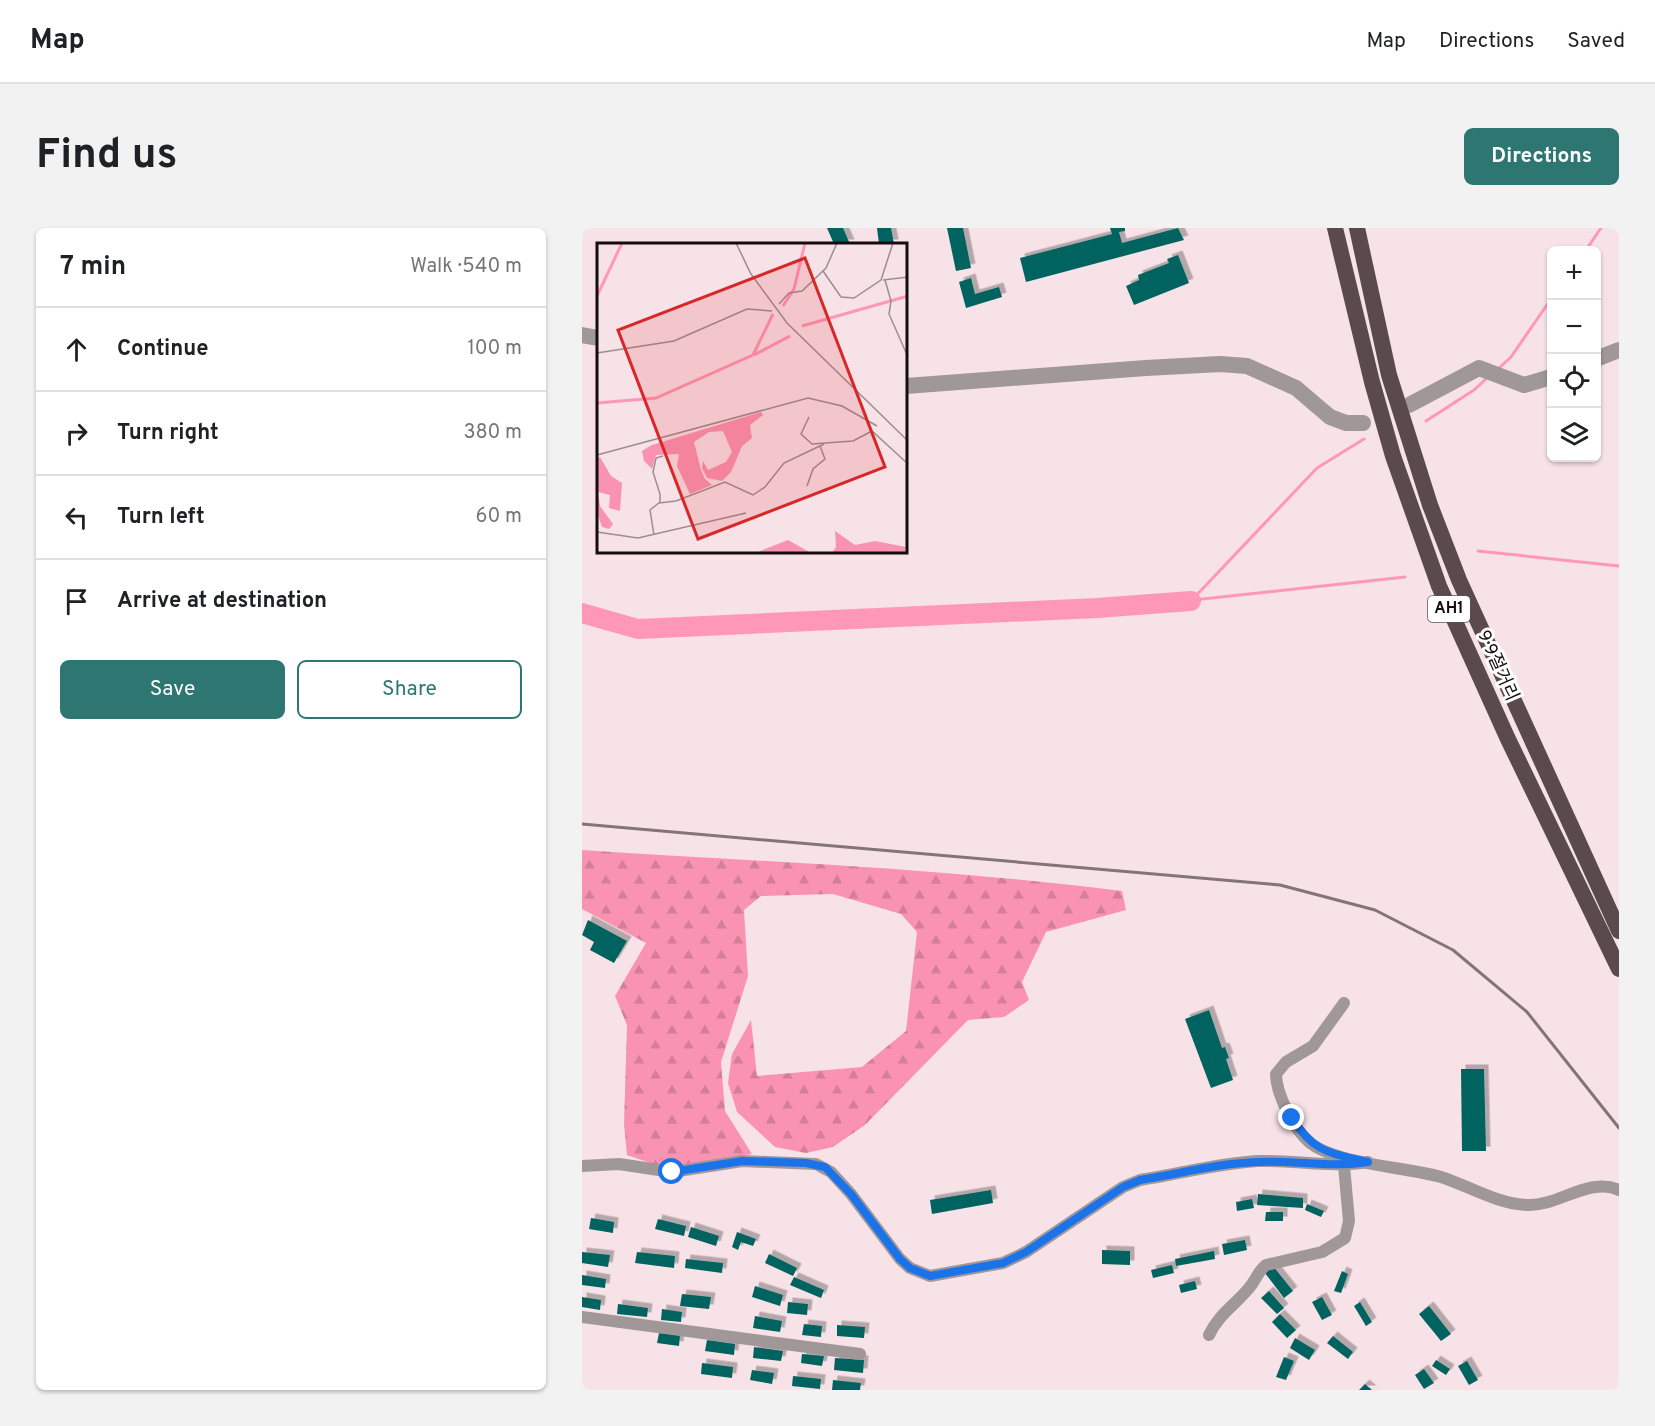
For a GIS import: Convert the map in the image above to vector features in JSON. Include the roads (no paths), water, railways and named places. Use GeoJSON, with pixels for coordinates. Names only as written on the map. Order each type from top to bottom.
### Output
{"type":"FeatureCollection","features":[{"type":"Feature","properties":{"kind":"highway","name":"9·9절거리"},"geometry":{"type":"LineString","coordinates":[[1335,228],[1387,435],[1439,586],[1507,737],[1619,969]]}},
{"type":"Feature","properties":{"kind":"highway","name":"9·9절거리"},"geometry":{"type":"LineString","coordinates":[[1357,228],[1389,375],[1430,505],[1459,580],[1619,931]]}},
{"type":"Feature","properties":{"kind":"street"},"geometry":{"type":"LineString","coordinates":[[582,335],[597,338]]}},
{"type":"Feature","properties":{"kind":"street"},"geometry":{"type":"LineString","coordinates":[[1601,357],[1619,350]]}},
{"type":"Feature","properties":{"kind":"street"},"geometry":{"type":"LineString","coordinates":[[908,386],[1146,368],[1220,364],[1247,366],[1296,388],[1330,417],[1346,423],[1363,423]]}},
{"type":"Feature","properties":{"kind":"street"},"geometry":{"type":"LineString","coordinates":[[1409,405],[1479,368],[1524,385],[1547,378]]}},
{"type":"Feature","properties":{"kind":"street"},"geometry":{"type":"LineString","coordinates":[[1344,1003],[1313,1046],[1279,1068],[1276,1085],[1280,1098],[1310,1143],[1340,1155],[1439,1177],[1513,1204],[1548,1204],[1588,1189],[1605,1186],[1619,1190]]}},
{"type":"Feature","properties":{"kind":"street"},"geometry":{"type":"LineString","coordinates":[[582,1166],[619,1164],[672,1172],[742,1161],[816,1164],[831,1172],[851,1194],[900,1259],[910,1268],[930,1276],[1003,1263],[1026,1252],[1123,1187],[1140,1180],[1255,1162],[1288,1161],[1344,1166],[1368,1162]]}},
{"type":"Feature","properties":{"kind":"street"},"geometry":{"type":"LineString","coordinates":[[1209,1335],[1215,1323],[1250,1287],[1260,1270],[1266,1265],[1322,1252],[1345,1238],[1349,1221],[1344,1166]]}},
{"type":"Feature","properties":{"kind":"street"},"geometry":{"type":"LineString","coordinates":[[582,1317],[860,1354]]}},
{"type":"Feature","properties":{"kind":"waterway"},"geometry":{"type":"LineString","coordinates":[[1589,246],[1601,228]]}},
{"type":"Feature","properties":{"kind":"waterway"},"geometry":{"type":"LineString","coordinates":[[1498,369],[1511,357],[1550,300]]}},
{"type":"Feature","properties":{"kind":"waterway"},"geometry":{"type":"LineString","coordinates":[[1426,421],[1474,390],[1488,377]]}},
{"type":"Feature","properties":{"kind":"waterway"},"geometry":{"type":"LineString","coordinates":[[1191,601],[1317,468],[1364,439]]}},
{"type":"Feature","properties":{"kind":"waterway"},"geometry":{"type":"LineString","coordinates":[[1478,551],[1619,566]]}},
{"type":"Feature","properties":{"kind":"waterway"},"geometry":{"type":"LineString","coordinates":[[1193,600],[1405,577]]}},
{"type":"Feature","properties":{"kind":"waterway"},"geometry":{"type":"LineString","coordinates":[[582,613],[638,629],[1097,608],[1191,601]]}},
{"type":"Feature","properties":{"kind":"railway"},"geometry":{"type":"LineString","coordinates":[[582,824],[1280,885],[1375,910],[1453,950],[1527,1012],[1619,1128]]}}]}
